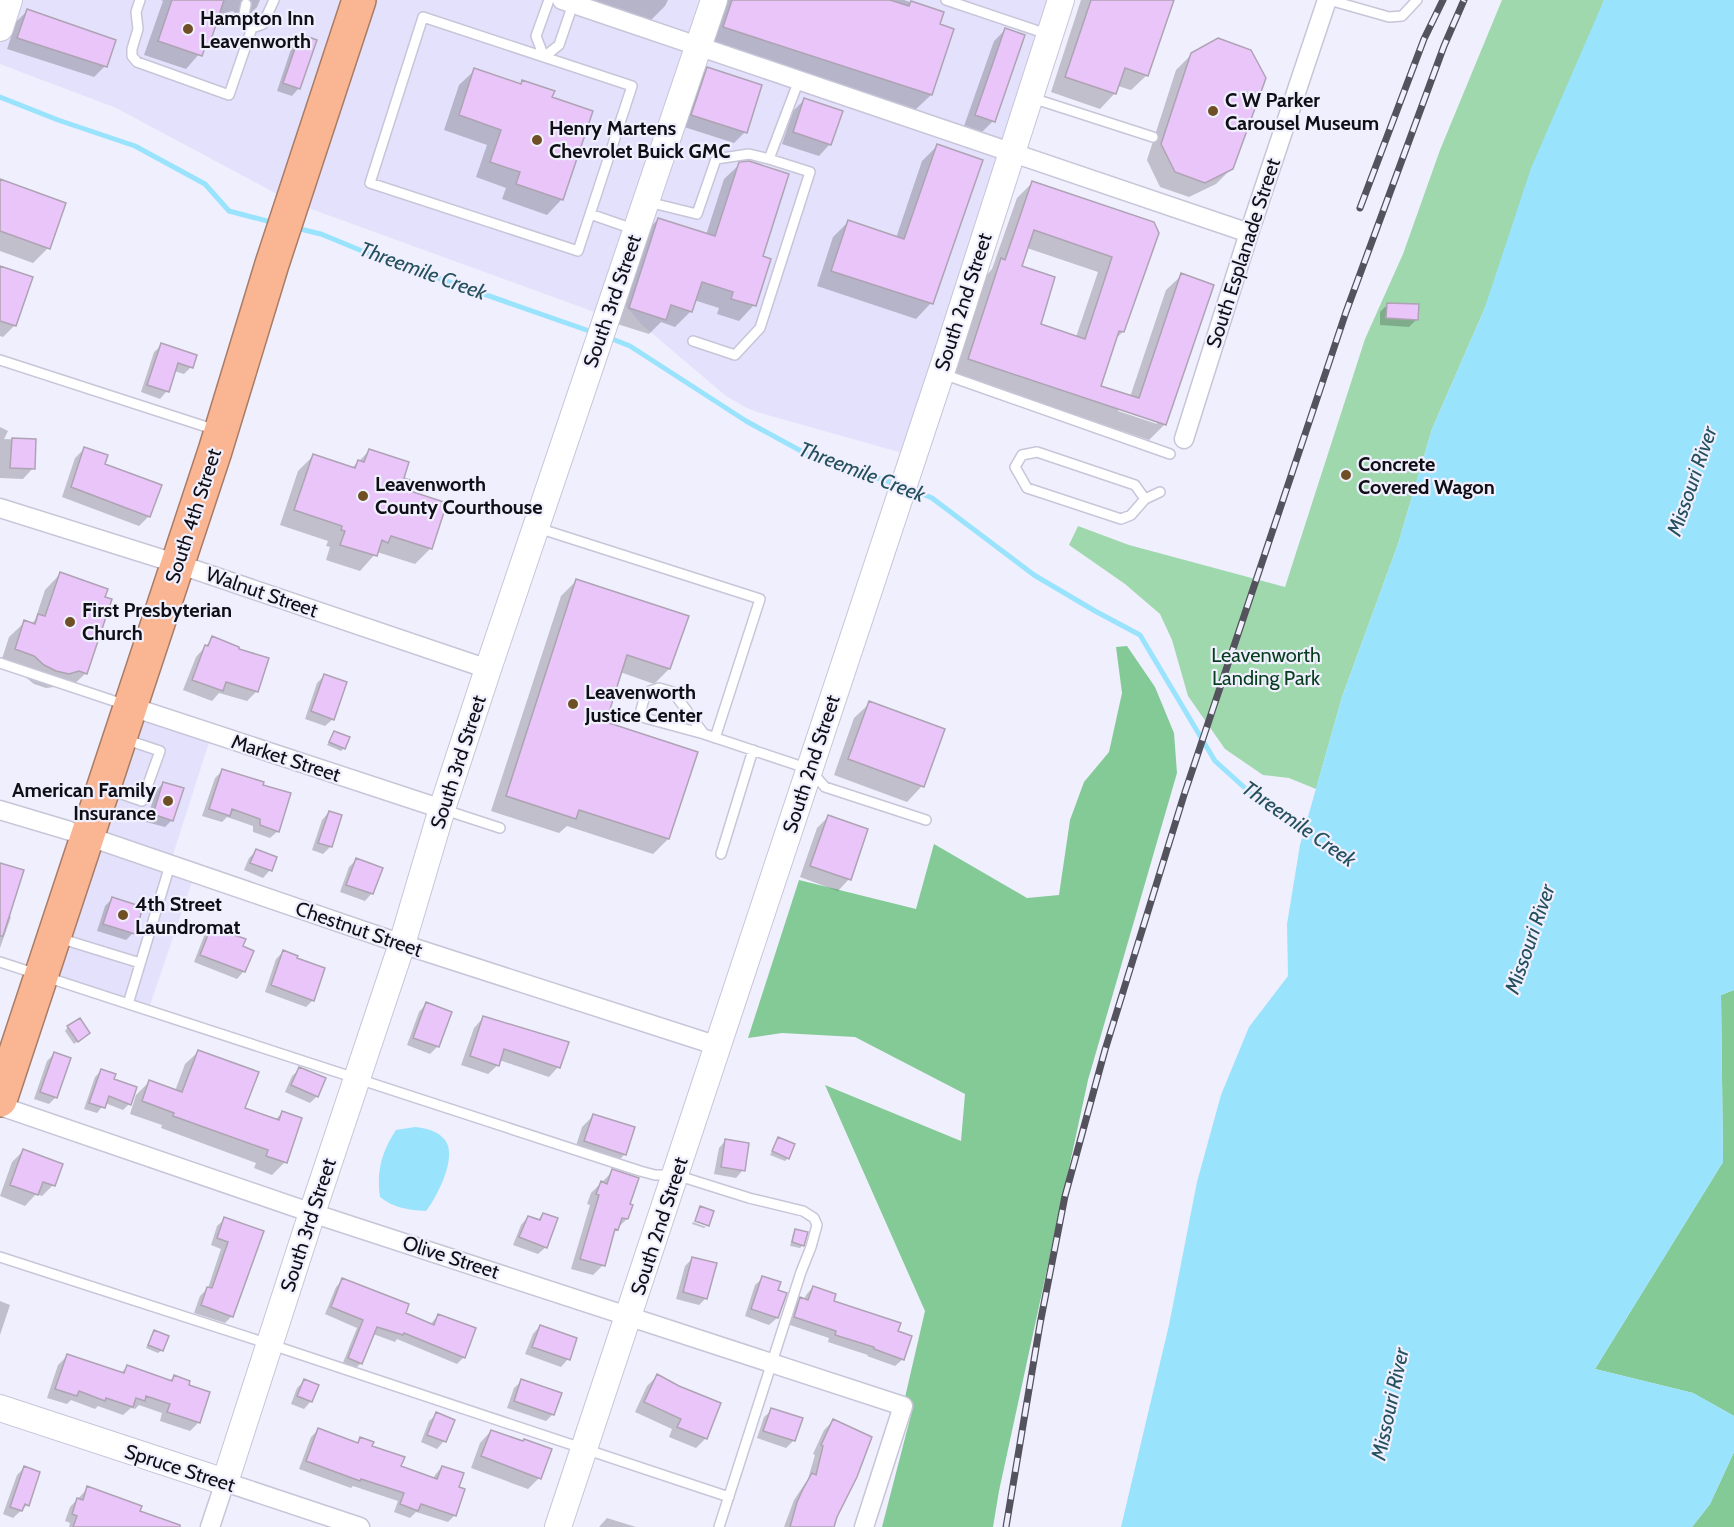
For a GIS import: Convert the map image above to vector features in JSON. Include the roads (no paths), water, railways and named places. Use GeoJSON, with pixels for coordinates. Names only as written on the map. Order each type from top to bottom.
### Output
{"type":"FeatureCollection","features":[{"type":"Feature","properties":{"kind":"highway","name":"South 4th Street"},"geometry":{"type":"LineString","coordinates":[[0,1100],[178,564],[272,264],[359,0]]}},
{"type":"Feature","properties":{"kind":"street"},"geometry":{"type":"LineString","coordinates":[[0,28],[9,0]]}},
{"type":"Feature","properties":{"kind":"street","name":"South 3rd Street"},"geometry":{"type":"LineString","coordinates":[[210,1527],[402,944],[442,809],[488,669],[714,0]]}},
{"type":"Feature","properties":{"kind":"street","name":"South 2nd Street"},"geometry":{"type":"LineString","coordinates":[[558,1527],[941,373],[1060,0]]}},
{"type":"Feature","properties":{"kind":"street","name":"South Esplanade Street"},"geometry":{"type":"LineString","coordinates":[[1184,439],[1249,233],[1328,0]]}},
{"type":"Feature","properties":{"kind":"street"},"geometry":{"type":"LineString","coordinates":[[567,2],[1249,233]]}},
{"type":"Feature","properties":{"kind":"street","name":"Walnut Street"},"geometry":{"type":"LineString","coordinates":[[0,508],[178,564],[488,669]]}},
{"type":"Feature","properties":{"kind":"street","name":"Market Street"},"geometry":{"type":"LineString","coordinates":[[129,706],[442,809]]}},
{"type":"Feature","properties":{"kind":"street","name":"Chestnut Street"},"geometry":{"type":"LineString","coordinates":[[0,810],[87,836],[402,944],[718,1046]]}},
{"type":"Feature","properties":{"kind":"street","name":"Olive Street"},"geometry":{"type":"LineString","coordinates":[[0,1106],[312,1213],[903,1406],[864,1527]]}},
{"type":"Feature","properties":{"kind":"street","name":"Spruce Street"},"geometry":{"type":"LineString","coordinates":[[0,1408],[360,1527]]}},
{"type":"Feature","properties":{"kind":"lane"},"geometry":{"type":"LineString","coordinates":[[140,0],[136,12],[138,29],[132,49],[132,56],[137,62],[229,95],[252,28],[244,14],[246,4]]}},
{"type":"Feature","properties":{"kind":"lane"},"geometry":{"type":"LineString","coordinates":[[252,28],[263,24],[274,0]]}},
{"type":"Feature","properties":{"kind":"lane"},"geometry":{"type":"LineString","coordinates":[[544,57],[537,36],[549,0]]}},
{"type":"Feature","properties":{"kind":"lane"},"geometry":{"type":"LineString","coordinates":[[946,0],[1049,35]]}},
{"type":"Feature","properties":{"kind":"lane"},"geometry":{"type":"LineString","coordinates":[[1328,0],[1389,17],[1402,16],[1417,0]]}},
{"type":"Feature","properties":{"kind":"lane"},"geometry":{"type":"LineString","coordinates":[[544,57],[559,45],[567,2]]}},
{"type":"Feature","properties":{"kind":"lane"},"geometry":{"type":"LineString","coordinates":[[423,17],[544,57],[632,86],[578,251],[370,183],[423,17]]}},
{"type":"Feature","properties":{"kind":"lane"},"geometry":{"type":"LineString","coordinates":[[769,159],[799,80]]}},
{"type":"Feature","properties":{"kind":"lane"},"geometry":{"type":"LineString","coordinates":[[1029,97],[1153,137]]}},
{"type":"Feature","properties":{"kind":"lane"},"geometry":{"type":"LineString","coordinates":[[646,202],[697,214],[716,159],[749,154],[810,172],[760,328],[735,355],[693,341]]}},
{"type":"Feature","properties":{"kind":"lane"},"geometry":{"type":"LineString","coordinates":[[590,214],[636,230]]}},
{"type":"Feature","properties":{"kind":"lane"},"geometry":{"type":"LineString","coordinates":[[0,360],[221,431]]}},
{"type":"Feature","properties":{"kind":"lane"},"geometry":{"type":"LineString","coordinates":[[941,373],[1170,454]]}},
{"type":"Feature","properties":{"kind":"lane"},"geometry":{"type":"LineString","coordinates":[[1144,499],[1135,484],[1037,452],[1022,455],[1015,468],[1027,488],[1121,519],[1131,515],[1144,499],[1160,492]]}},
{"type":"Feature","properties":{"kind":"lane"},"geometry":{"type":"LineString","coordinates":[[536,527],[760,599],[715,738]]}},
{"type":"Feature","properties":{"kind":"lane"},"geometry":{"type":"LineString","coordinates":[[0,663],[129,706]]}},
{"type":"Feature","properties":{"kind":"lane"},"geometry":{"type":"LineString","coordinates":[[704,734],[673,692],[659,688],[650,691],[644,699],[641,710],[645,718],[704,734],[809,769],[825,787],[926,820]]}},
{"type":"Feature","properties":{"kind":"lane"},"geometry":{"type":"LineString","coordinates":[[103,788],[142,801],[160,751],[119,737]]}},
{"type":"Feature","properties":{"kind":"lane"},"geometry":{"type":"LineString","coordinates":[[721,854],[753,750]]}},
{"type":"Feature","properties":{"kind":"lane"},"geometry":{"type":"LineString","coordinates":[[442,809],[500,828]]}},
{"type":"Feature","properties":{"kind":"lane"},"geometry":{"type":"LineString","coordinates":[[128,1004],[170,865]]}},
{"type":"Feature","properties":{"kind":"lane"},"geometry":{"type":"LineString","coordinates":[[54,936],[140,963]]}},
{"type":"Feature","properties":{"kind":"lane"},"geometry":{"type":"LineString","coordinates":[[0,962],[640,1171],[655,1175],[676,1175],[738,1195],[803,1211],[814,1218],[817,1225],[811,1247],[719,1527]]}},
{"type":"Feature","properties":{"kind":"lane"},"geometry":{"type":"LineString","coordinates":[[0,1257],[729,1497]]}},
{"type":"Feature","properties":{"kind":"water","name":"Missouri River"},"geometry":{"type":"Polygon","coordinates":[[[1604,0],[1734,0],[1734,990],[1721,995],[1723,1162],[1595,1369],[1693,1393],[1734,1416],[1734,1452],[1710,1504],[1692,1527],[1121,1527],[1169,1325],[1197,1182],[1221,1095],[1249,1027],[1288,976],[1287,924],[1300,845],[1342,697],[1398,544],[1432,429],[1484,310],[1531,168],[1604,0]]]}},
{"type":"Feature","properties":{"kind":"water"},"geometry":{"type":"Polygon","coordinates":[[[415,1127],[439,1134],[448,1147],[448,1166],[445,1176],[426,1211],[402,1208],[380,1197],[381,1162],[387,1146],[396,1130],[415,1127]]]}},
{"type":"Feature","properties":{"kind":"waterway","name":"Threemile Creek"},"geometry":{"type":"LineString","coordinates":[[0,97],[58,120],[135,146],[205,184],[229,211],[275,223]]}},
{"type":"Feature","properties":{"kind":"waterway","name":"Threemile Creek"},"geometry":{"type":"LineString","coordinates":[[296,228],[321,234],[372,255],[595,333]]}},
{"type":"Feature","properties":{"kind":"waterway","name":"Threemile Creek"},"geometry":{"type":"LineString","coordinates":[[607,337],[630,346],[746,421],[812,457],[896,484]]}},
{"type":"Feature","properties":{"kind":"waterway","name":"Threemile Creek"},"geometry":{"type":"LineString","coordinates":[[911,489],[932,498],[1034,575],[1140,635],[1215,761],[1266,807],[1310,834]]}},
{"type":"Feature","properties":{"kind":"railway"},"geometry":{"type":"LineString","coordinates":[[1360,208],[1424,39],[1443,0]]}},
{"type":"Feature","properties":{"kind":"railway"},"geometry":{"type":"LineString","coordinates":[[1006,1527],[1040,1324],[1065,1196],[1105,1050],[1184,795],[1346,312],[1444,46],[1464,0]]}},
{"type":"Feature","properties":{"kind":"place","name":"Hampton Inn Leavenworth"},"geometry":{"type":"Point","coordinates":[188,29]}},
{"type":"Feature","properties":{"kind":"place","name":"C W Parker Carousel Museum"},"geometry":{"type":"Point","coordinates":[1213,111]}},
{"type":"Feature","properties":{"kind":"place","name":"Henry Martens Chevrolet Buick GMC"},"geometry":{"type":"Point","coordinates":[537,140]}},
{"type":"Feature","properties":{"kind":"place","name":"Concrete Covered Wagon"},"geometry":{"type":"Point","coordinates":[1346,475]}},
{"type":"Feature","properties":{"kind":"place","name":"Leavenworth County Courthouse"},"geometry":{"type":"Point","coordinates":[363,496]}},
{"type":"Feature","properties":{"kind":"place","name":"First Presbyterian Church"},"geometry":{"type":"Point","coordinates":[70,622]}},
{"type":"Feature","properties":{"kind":"place","name":"Leavenworth Justice Center"},"geometry":{"type":"Point","coordinates":[573,704]}},
{"type":"Feature","properties":{"kind":"place","name":"American Family Insurance"},"geometry":{"type":"Point","coordinates":[168,801]}},
{"type":"Feature","properties":{"kind":"place","name":"4th Street Laundromat"},"geometry":{"type":"Point","coordinates":[123,915]}},
{"type":"Feature","properties":{"kind":"park label","name":"Leavenworth Landing Park"},"geometry":{"type":"Point","coordinates":[1266,666]}}]}
